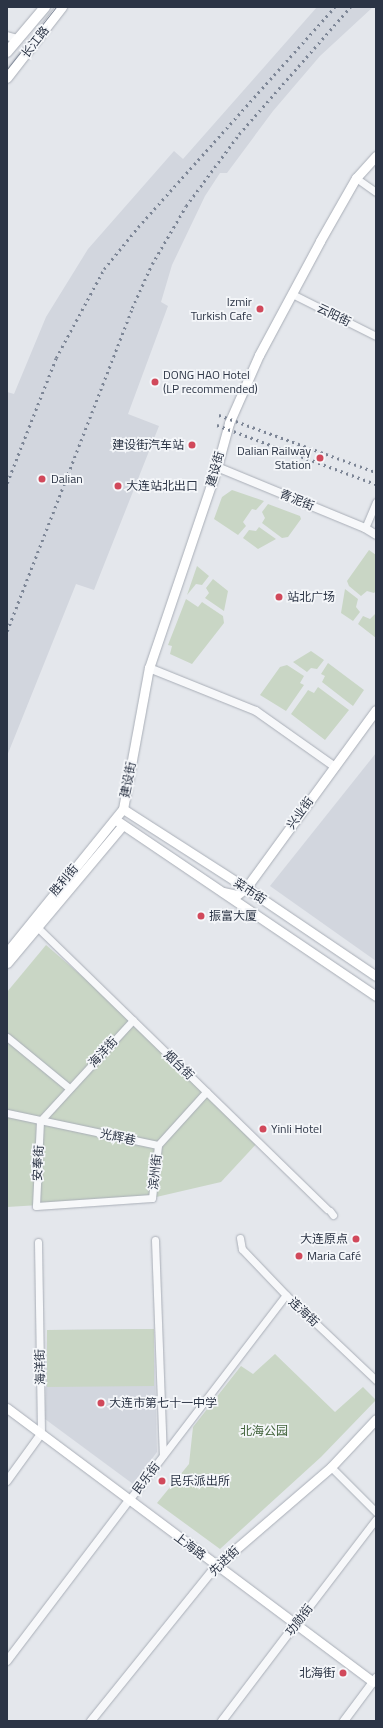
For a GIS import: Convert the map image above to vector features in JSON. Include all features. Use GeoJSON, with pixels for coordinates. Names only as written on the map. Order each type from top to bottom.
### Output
{"type":"FeatureCollection","features":[{"type":"Feature","properties":{"kind":"main road"},"geometry":{"type":"LineString","coordinates":[[7,52],[44,7]]}},
{"type":"Feature","properties":{"kind":"main road","name":"长江路"},"geometry":{"type":"LineString","coordinates":[[7,78],[62,7]]}},
{"type":"Feature","properties":{"kind":"main road","name":"建设街"},"geometry":{"type":"LineString","coordinates":[[123,809],[149,668],[217,467],[229,423],[244,387],[292,294],[356,178],[376,156]]}},
{"type":"Feature","properties":{"kind":"main road","name":"兴业街"},"geometry":{"type":"LineString","coordinates":[[246,888],[376,710]]}},
{"type":"Feature","properties":{"kind":"main road","name":"胜利街"},"geometry":{"type":"LineString","coordinates":[[7,952],[119,822],[123,809]]}},
{"type":"Feature","properties":{"kind":"main road","name":"菜市街"},"geometry":{"type":"LineString","coordinates":[[123,809],[246,888],[376,976]]}},
{"type":"Feature","properties":{"kind":"main road"},"geometry":{"type":"LineString","coordinates":[[119,822],[214,888],[376,996]]}},
{"type":"Feature","properties":{"kind":"main road"},"geometry":{"type":"LineString","coordinates":[[214,888],[237,895],[246,888]]}},
{"type":"Feature","properties":{"kind":"main road","name":"胜利街"},"geometry":{"type":"LineString","coordinates":[[7,963],[33,923]]}},
{"type":"Feature","properties":{"kind":"main road","name":"上海路"},"geometry":{"type":"LineString","coordinates":[[7,1408],[295,1625],[374,1680]]}},
{"type":"Feature","properties":{"kind":"main road","name":"先进街"},"geometry":{"type":"LineString","coordinates":[[216,1566],[331,1467],[376,1419]]}},
{"type":"Feature","properties":{"kind":"street"},"geometry":{"type":"LineString","coordinates":[[7,36],[17,39]]}},
{"type":"Feature","properties":{"kind":"street"},"geometry":{"type":"LineString","coordinates":[[356,178],[376,192]]}},
{"type":"Feature","properties":{"kind":"street","name":"云阳街"},"geometry":{"type":"LineString","coordinates":[[292,294],[376,336]]}},
{"type":"Feature","properties":{"kind":"street","name":"青泥街"},"geometry":{"type":"LineString","coordinates":[[217,467],[365,528],[376,535]]}},
{"type":"Feature","properties":{"kind":"street"},"geometry":{"type":"LineString","coordinates":[[365,528],[376,502]]}},
{"type":"Feature","properties":{"kind":"street"},"geometry":{"type":"LineString","coordinates":[[149,668],[256,711],[335,767]]}},
{"type":"Feature","properties":{"kind":"street","name":"烟台街"},"geometry":{"type":"LineString","coordinates":[[33,923],[330,1212]]}},
{"type":"Feature","properties":{"kind":"street","name":"海洋街"},"geometry":{"type":"LineString","coordinates":[[40,1121],[133,1020]]}},
{"type":"Feature","properties":{"kind":"street"},"geometry":{"type":"LineString","coordinates":[[7,1037],[69,1088]]}},
{"type":"Feature","properties":{"kind":"street"},"geometry":{"type":"LineString","coordinates":[[158,1145],[206,1092]]}},
{"type":"Feature","properties":{"kind":"street","name":"光辉巷"},"geometry":{"type":"LineString","coordinates":[[7,1113],[158,1145]]}},
{"type":"Feature","properties":{"kind":"street","name":"安奉街"},"geometry":{"type":"LineString","coordinates":[[40,1121],[36,1206],[152,1198]]}},
{"type":"Feature","properties":{"kind":"street","name":"滨州街"},"geometry":{"type":"LineString","coordinates":[[152,1198],[158,1145]]}},
{"type":"Feature","properties":{"kind":"street","name":"连海街"},"geometry":{"type":"LineString","coordinates":[[240,1238],[242,1249],[286,1296],[376,1380]]}},
{"type":"Feature","properties":{"kind":"street"},"geometry":{"type":"LineString","coordinates":[[155,1240],[163,1455]]}},
{"type":"Feature","properties":{"kind":"street","name":"海洋街"},"geometry":{"type":"LineString","coordinates":[[38,1242],[41,1434]]}},
{"type":"Feature","properties":{"kind":"street","name":"民乐街"},"geometry":{"type":"LineString","coordinates":[[7,1661],[286,1296]]}},
{"type":"Feature","properties":{"kind":"street"},"geometry":{"type":"LineString","coordinates":[[7,1481],[41,1434]]}},
{"type":"Feature","properties":{"kind":"street"},"geometry":{"type":"LineString","coordinates":[[331,1467],[376,1512]]}},
{"type":"Feature","properties":{"kind":"street","name":"功勋街"},"geometry":{"type":"LineString","coordinates":[[222,1721],[376,1519]]}},
{"type":"Feature","properties":{"kind":"street","name":"先进街"},"geometry":{"type":"LineString","coordinates":[[91,1721],[216,1566]]}},
{"type":"Feature","properties":{"kind":"street"},"geometry":{"type":"LineString","coordinates":[[344,1721],[374,1680]]}},
{"type":"Feature","properties":{"kind":"shaded area"},"geometry":{"type":"Polygon","coordinates":[[[317,7],[373,7],[320,56],[273,111],[227,173],[220,173],[205,196],[172,265],[161,302],[168,306],[128,414],[159,426],[94,590],[76,584],[7,756],[7,392],[14,394],[46,317],[88,249],[174,151],[183,159],[317,7]]]}},
{"type":"Feature","properties":{"kind":"shaded area"},"geometry":{"type":"Polygon","coordinates":[[[376,753],[376,961],[270,886],[376,753]]]}},
{"type":"Feature","properties":{"kind":"shaded area","name":"大连市第七十一中学"},"geometry":{"type":"Polygon","coordinates":[[[154,1329],[157,1452],[133,1484],[45,1419],[47,1330],[154,1329]]]}},
{"type":"Feature","properties":{"kind":"green space"},"geometry":{"type":"Polygon","coordinates":[[[232,490],[264,501],[256,510],[252,509],[243,522],[246,526],[238,535],[214,519],[222,497],[232,490]]]}},
{"type":"Feature","properties":{"kind":"green space"},"geometry":{"type":"Polygon","coordinates":[[[268,504],[300,516],[301,519],[288,537],[282,538],[262,523],[265,518],[262,512],[268,504]]]}},
{"type":"Feature","properties":{"kind":"green space"},"geometry":{"type":"Polygon","coordinates":[[[259,527],[276,539],[258,549],[243,538],[249,530],[256,531],[259,527]]]}},
{"type":"Feature","properties":{"kind":"green space"},"geometry":{"type":"Polygon","coordinates":[[[369,550],[376,555],[376,591],[374,593],[367,591],[361,596],[349,586],[347,581],[369,550]]]}},
{"type":"Feature","properties":{"kind":"green space"},"geometry":{"type":"Polygon","coordinates":[[[197,566],[209,576],[202,585],[196,584],[187,595],[197,566]]]}},
{"type":"Feature","properties":{"kind":"green space"},"geometry":{"type":"Polygon","coordinates":[[[213,579],[228,591],[224,611],[205,598],[209,593],[206,588],[213,579]]]}},
{"type":"Feature","properties":{"kind":"green space"},"geometry":{"type":"Polygon","coordinates":[[[345,589],[358,599],[356,607],[360,612],[353,621],[341,613],[345,589]]]}},
{"type":"Feature","properties":{"kind":"green space"},"geometry":{"type":"Polygon","coordinates":[[[186,599],[198,607],[202,602],[223,616],[224,623],[192,664],[170,654],[172,646],[168,645],[186,599]]]}},
{"type":"Feature","properties":{"kind":"green space"},"geometry":{"type":"Polygon","coordinates":[[[376,613],[376,638],[358,624],[363,616],[370,619],[376,613]]]}},
{"type":"Feature","properties":{"kind":"green space"},"geometry":{"type":"Polygon","coordinates":[[[311,651],[324,660],[317,669],[311,668],[307,672],[293,662],[311,651]]]}},
{"type":"Feature","properties":{"kind":"green space"},"geometry":{"type":"Polygon","coordinates":[[[328,663],[364,690],[353,706],[322,682],[325,676],[321,674],[328,663]]]}},
{"type":"Feature","properties":{"kind":"green space"},"geometry":{"type":"Polygon","coordinates":[[[287,665],[304,676],[300,683],[304,685],[286,711],[260,695],[280,667],[287,665]]]}},
{"type":"Feature","properties":{"kind":"green space"},"geometry":{"type":"Polygon","coordinates":[[[318,687],[349,710],[325,740],[291,714],[308,690],[314,693],[318,687]]]}},
{"type":"Feature","properties":{"kind":"green space"},"geometry":{"type":"Polygon","coordinates":[[[46,945],[133,1020],[258,1142],[221,1182],[152,1198],[7,1207],[7,992],[46,945]]]}},
{"type":"Feature","properties":{"kind":"green space"},"geometry":{"type":"Polygon","coordinates":[[[154,1329],[154,1386],[47,1387],[47,1330],[154,1329]]]}},
{"type":"Feature","properties":{"kind":"green space","name":"北海公园"},"geometry":{"type":"Polygon","coordinates":[[[275,1354],[335,1412],[363,1387],[376,1400],[321,1457],[220,1549],[157,1503],[189,1464],[193,1427],[241,1366],[253,1374],[275,1354]]]}},
{"type":"Feature","properties":{"kind":"tram line"},"geometry":{"type":"LineString","coordinates":[[7,69],[56,7]]}},
{"type":"Feature","properties":{"kind":"railway"},"geometry":{"type":"LineString","coordinates":[[7,483],[56,358],[104,269],[138,227],[335,7]]}},
{"type":"Feature","properties":{"kind":"railway"},"geometry":{"type":"LineString","coordinates":[[7,631],[132,308],[152,264],[186,206],[239,134],[350,7]]}},
{"type":"Feature","properties":{"kind":"railway"},"geometry":{"type":"LineString","coordinates":[[219,415],[376,472]]}},
{"type":"Feature","properties":{"kind":"railway"},"geometry":{"type":"LineString","coordinates":[[217,425],[376,484]]}},
{"type":"Feature","properties":{"kind":"place","name":"Izmir Turkish Cafe"},"geometry":{"type":"Point","coordinates":[260,309]}},
{"type":"Feature","properties":{"kind":"place","name":"DONG HAO Hotel (LP recommended)"},"geometry":{"type":"Point","coordinates":[155,382]}},
{"type":"Feature","properties":{"kind":"place","name":"建设街汽车站"},"geometry":{"type":"Point","coordinates":[192,445]}},
{"type":"Feature","properties":{"kind":"place","name":"Dalian Railway Station"},"geometry":{"type":"Point","coordinates":[320,458]}},
{"type":"Feature","properties":{"kind":"place","name":"Dalian"},"geometry":{"type":"Point","coordinates":[42,479]}},
{"type":"Feature","properties":{"kind":"place","name":"大连站北出口"},"geometry":{"type":"Point","coordinates":[118,486]}},
{"type":"Feature","properties":{"kind":"place","name":"站北广场"},"geometry":{"type":"Point","coordinates":[279,597]}},
{"type":"Feature","properties":{"kind":"place","name":"振富大厦"},"geometry":{"type":"Point","coordinates":[201,916]}},
{"type":"Feature","properties":{"kind":"place","name":"Yinli Hotel"},"geometry":{"type":"Point","coordinates":[263,1129]}},
{"type":"Feature","properties":{"kind":"place","name":"大连原点"},"geometry":{"type":"Point","coordinates":[356,1239]}},
{"type":"Feature","properties":{"kind":"place","name":"Maria Café"},"geometry":{"type":"Point","coordinates":[299,1256]}},
{"type":"Feature","properties":{"kind":"place","name":"大连市第七十一中学"},"geometry":{"type":"Point","coordinates":[101,1403]}},
{"type":"Feature","properties":{"kind":"place","name":"民乐派出所"},"geometry":{"type":"Point","coordinates":[162,1481]}},
{"type":"Feature","properties":{"kind":"place","name":"北海街"},"geometry":{"type":"Point","coordinates":[343,1673]}}]}
